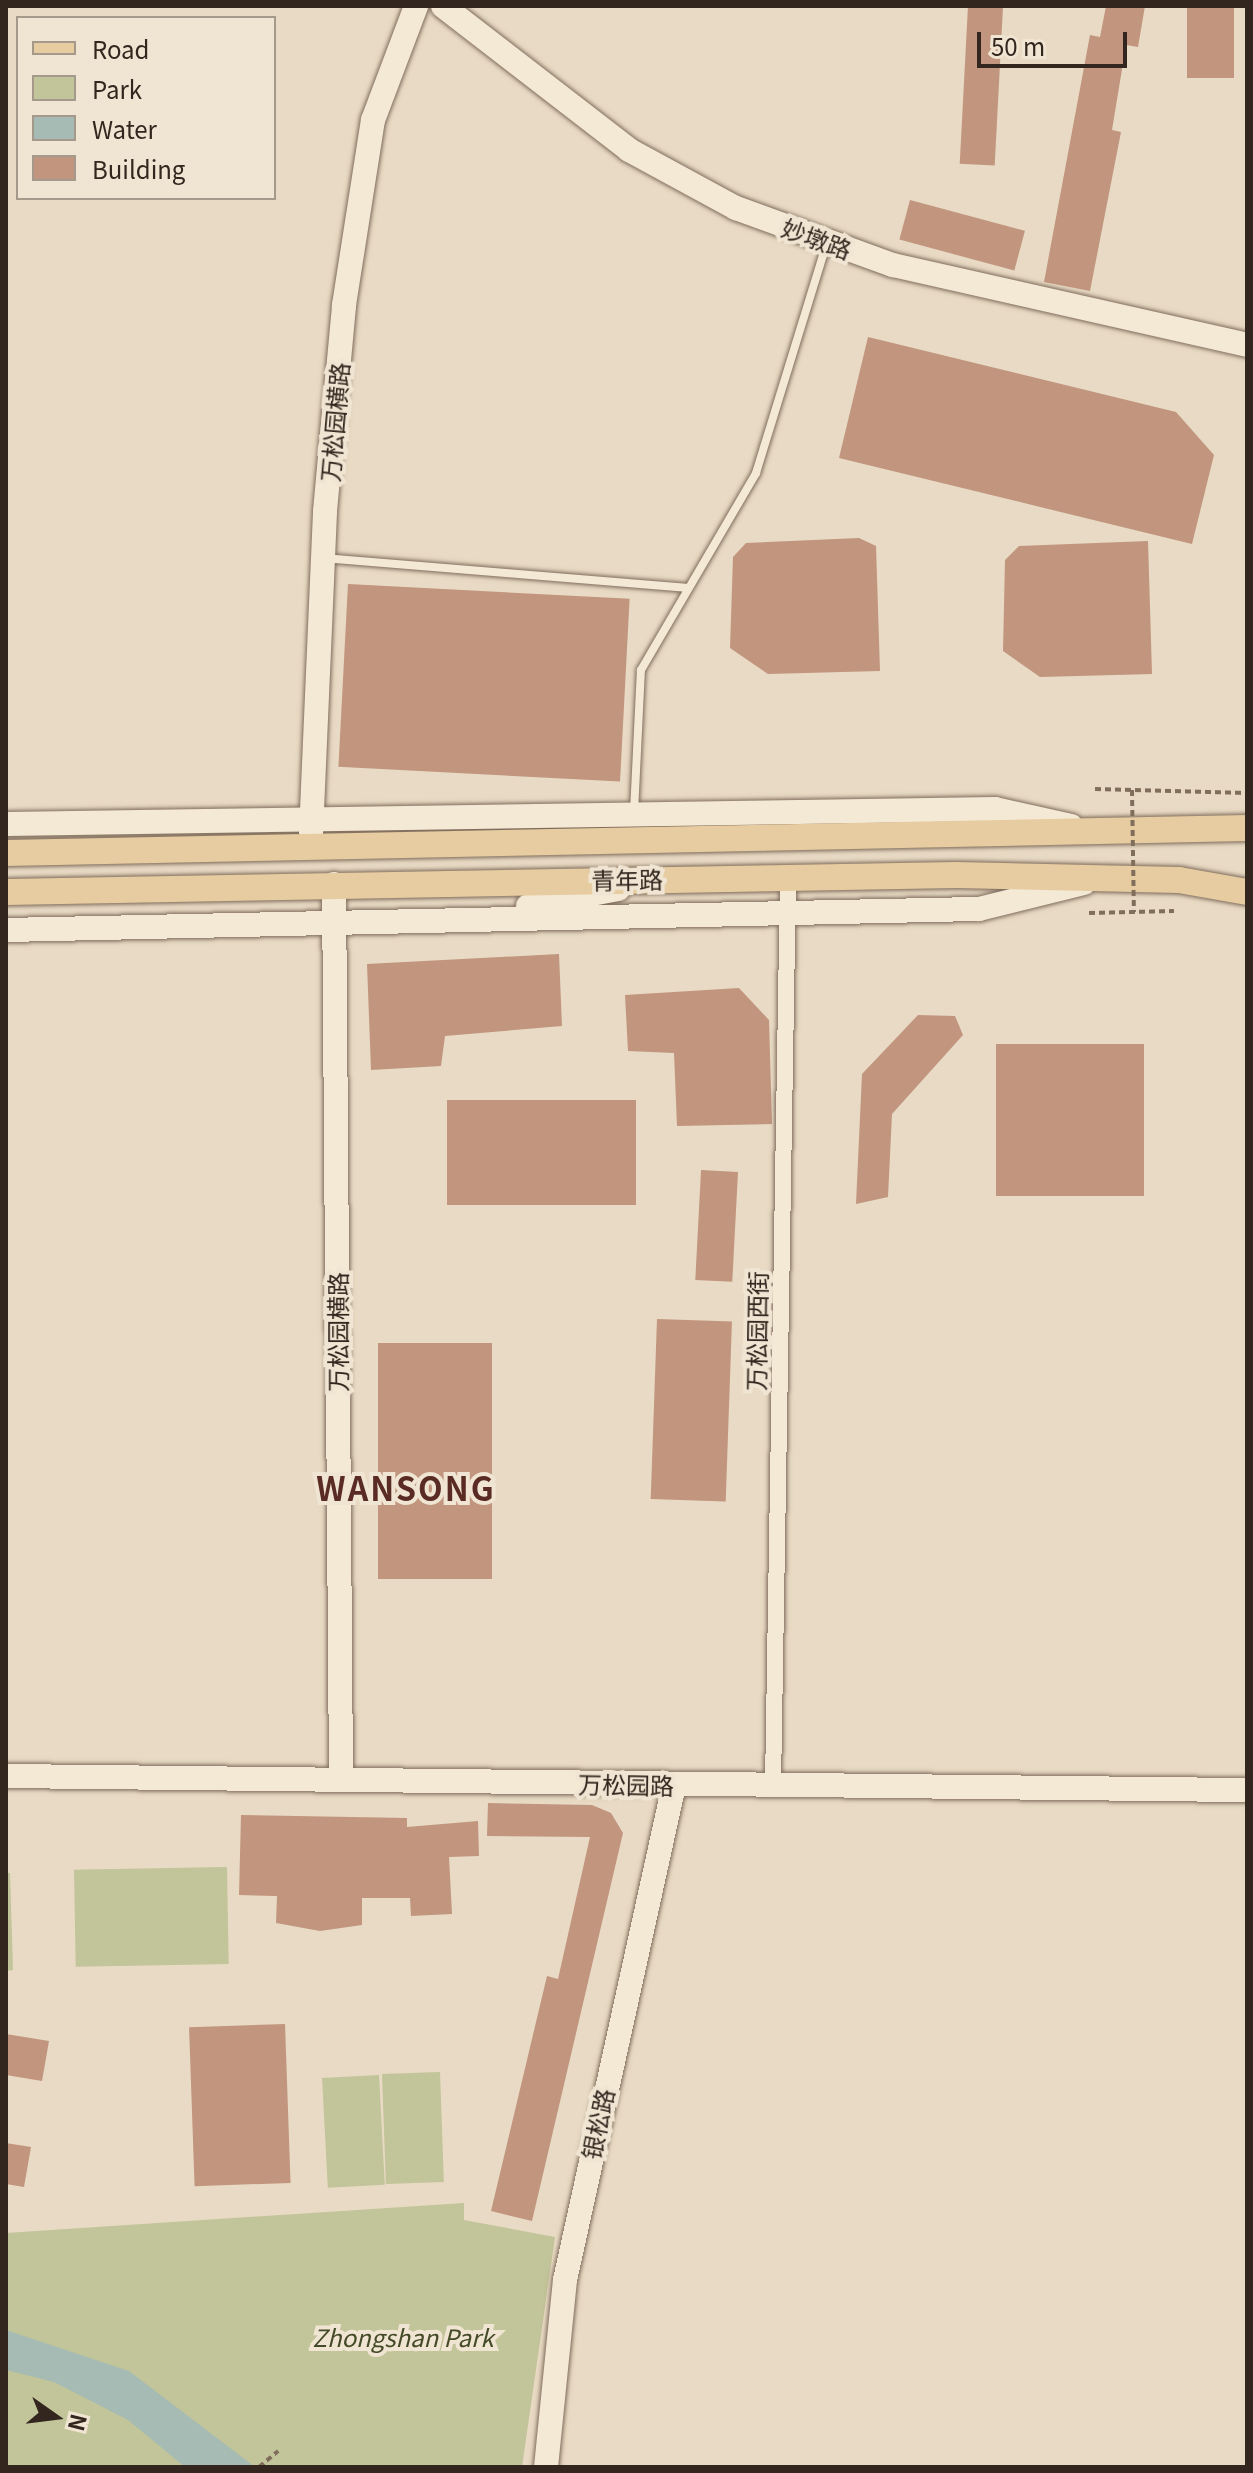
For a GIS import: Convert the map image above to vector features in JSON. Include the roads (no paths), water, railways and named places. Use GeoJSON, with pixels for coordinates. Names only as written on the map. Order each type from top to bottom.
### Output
{"type":"FeatureCollection","features":[{"type":"Feature","properties":{"kind":"main road","name":"青年路"},"geometry":{"type":"LineString","coordinates":[[6,853],[670,843],[1161,833],[1247,828]]}},
{"type":"Feature","properties":{"kind":"main road"},"geometry":{"type":"LineString","coordinates":[[1161,833],[1247,846]]}},
{"type":"Feature","properties":{"kind":"main road","name":"青年路"},"geometry":{"type":"LineString","coordinates":[[6,892],[788,877],[1179,880],[1247,892]]}},
{"type":"Feature","properties":{"kind":"main road"},"geometry":{"type":"LineString","coordinates":[[1179,880],[1247,881]]}},
{"type":"Feature","properties":{"kind":"street","name":"万松园横路"},"geometry":{"type":"LineString","coordinates":[[310,848],[323,558],[344,305],[373,120],[416,6]]}},
{"type":"Feature","properties":{"kind":"street","name":"妙墩路"},"geometry":{"type":"LineString","coordinates":[[443,6],[629,150],[736,208],[827,241],[1070,309],[1247,345]]}},
{"type":"Feature","properties":{"kind":"street"},"geometry":{"type":"LineString","coordinates":[[6,824],[634,812],[995,809],[1108,834]]}},
{"type":"Feature","properties":{"kind":"street"},"geometry":{"type":"LineString","coordinates":[[460,816],[670,843]]}},
{"type":"Feature","properties":{"kind":"street","name":"万松园西街"},"geometry":{"type":"LineString","coordinates":[[773,1785],[788,877]]}},
{"type":"Feature","properties":{"kind":"street"},"geometry":{"type":"LineString","coordinates":[[6,930],[979,909],[1103,878]]}},
{"type":"Feature","properties":{"kind":"street"},"geometry":{"type":"LineString","coordinates":[[459,918],[671,879]]}},
{"type":"Feature","properties":{"kind":"street","name":"万松园横路"},"geometry":{"type":"LineString","coordinates":[[334,884],[341,1780]]}},
{"type":"Feature","properties":{"kind":"street","name":"万松园路"},"geometry":{"type":"LineString","coordinates":[[6,1776],[1247,1790]]}},
{"type":"Feature","properties":{"kind":"street","name":"银松路"},"geometry":{"type":"LineString","coordinates":[[546,2467],[565,2280],[674,1785]]}},
{"type":"Feature","properties":{"kind":"lane"},"geometry":{"type":"LineString","coordinates":[[634,812],[641,670],[688,588],[722,539],[774,431],[827,241]]}},
{"type":"Feature","properties":{"kind":"lane"},"geometry":{"type":"LineString","coordinates":[[323,558],[688,588]]}},
{"type":"Feature","properties":{"kind":"water"},"geometry":{"type":"Polygon","coordinates":[[[6,2330],[129,2371],[255,2467],[185,2467],[128,2420],[54,2382],[6,2370],[6,2330]]]}},
{"type":"Feature","properties":{"kind":"district","name":"WANSONG"},"geometry":{"type":"Point","coordinates":[406,1487]}},
{"type":"Feature","properties":{"kind":"park label","name":"Zhongshan Park"},"geometry":{"type":"Point","coordinates":[403,2337]}}]}
